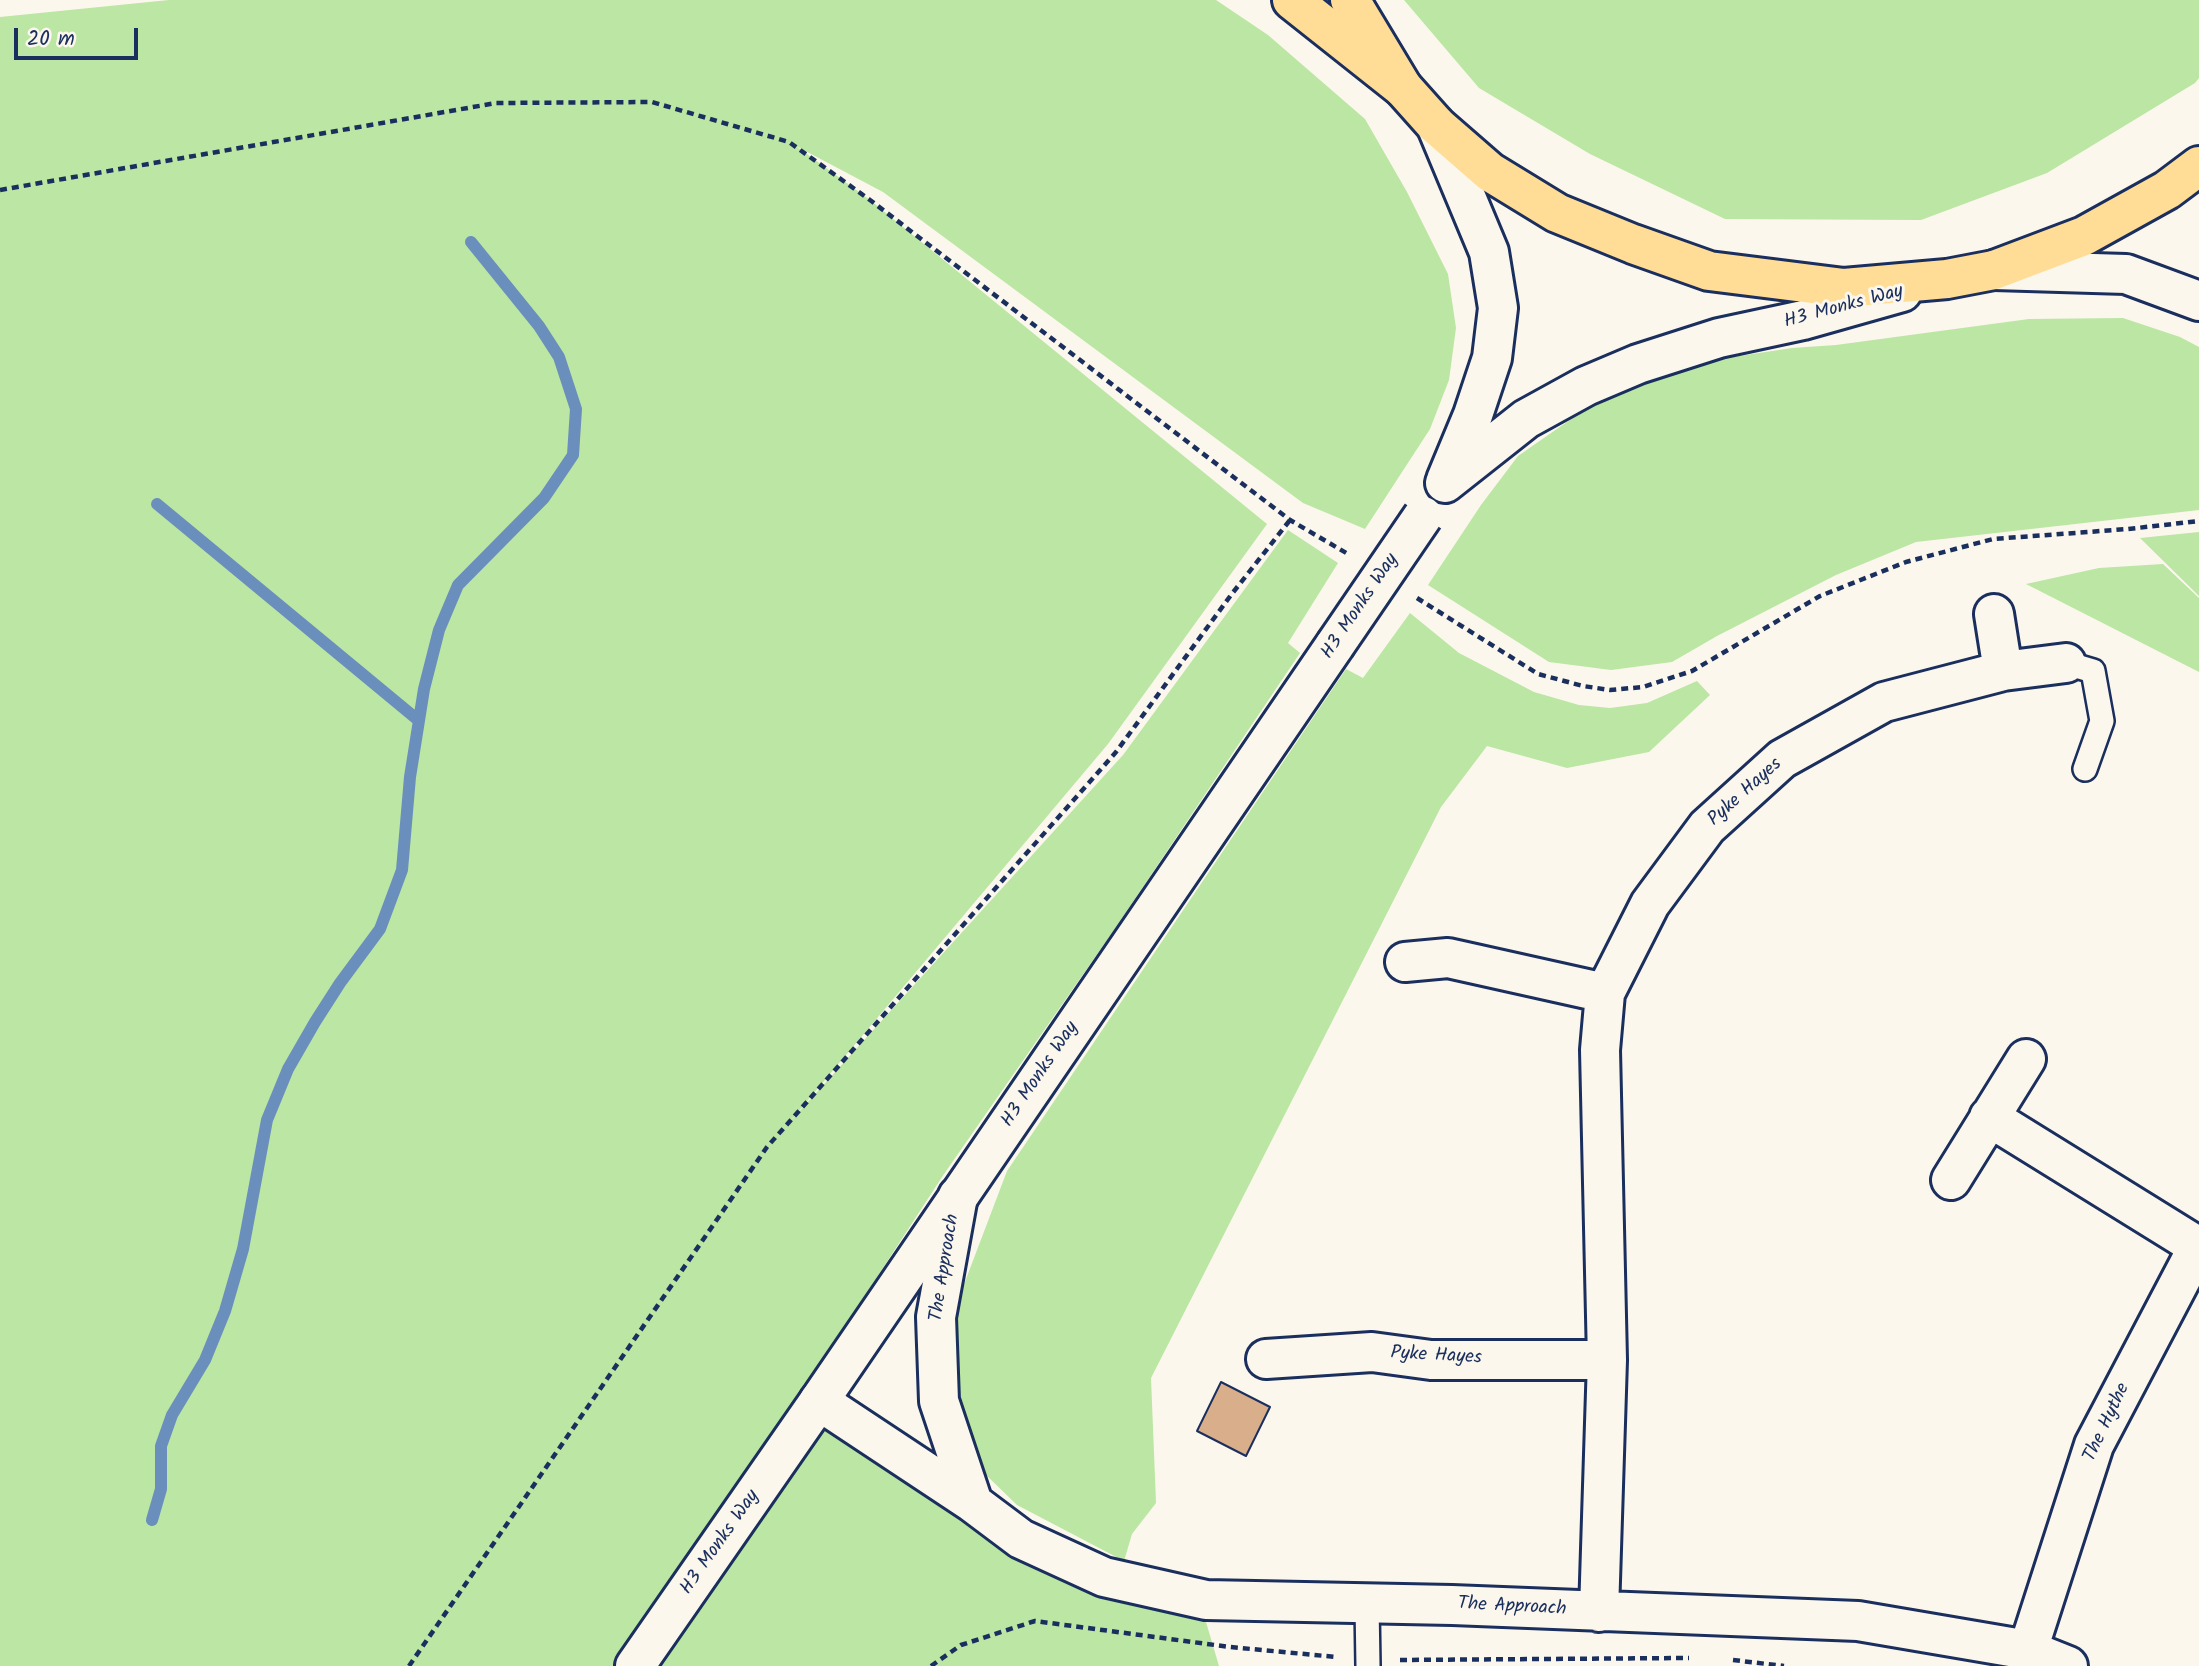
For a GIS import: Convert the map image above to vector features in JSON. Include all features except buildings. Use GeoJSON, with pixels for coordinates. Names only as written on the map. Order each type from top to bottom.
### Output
{"type":"FeatureCollection","features":[{"type":"Feature","properties":{"kind":"main road"},"geometry":{"type":"LineString","coordinates":[[1292,0],[1404,88]]}},
{"type":"Feature","properties":{"kind":"main road"},"geometry":{"type":"LineString","coordinates":[[1350,0],[1404,88],[1436,125],[1490,172],[1557,213],[1709,271],[1844,288],[1947,279],[1994,270],[2084,236],[2167,190],[2199,166]]}},
{"type":"Feature","properties":{"kind":"street","name":"H3 Monks Way"},"geometry":{"type":"LineString","coordinates":[[635,1666],[819,1401],[1445,483],[1473,415],[1492,358],[1498,308],[1489,252],[1436,125]]}},
{"type":"Feature","properties":{"kind":"street"},"geometry":{"type":"LineString","coordinates":[[1994,270],[2126,274],[2199,301]]}},
{"type":"Feature","properties":{"kind":"street","name":"H3 Monks Way"},"geometry":{"type":"LineString","coordinates":[[1445,483],[1526,419],[1586,386],[1638,364],[1719,338],[1803,320],[1947,279]]}},
{"type":"Feature","properties":{"kind":"street"},"geometry":{"type":"LineString","coordinates":[[1994,614],[2003,671]]}},
{"type":"Feature","properties":{"kind":"street","name":"Pyke Hayes"},"geometry":{"type":"LineString","coordinates":[[1599,1612],[1607,1360],[1600,1051],[1605,993],[1650,904],[1707,827],[1782,759],[1884,702],[2003,671],[2067,663]]}},
{"type":"Feature","properties":{"kind":"street"},"geometry":{"type":"LineString","coordinates":[[1405,962],[1448,958],[1605,993]]}},
{"type":"Feature","properties":{"kind":"street"},"geometry":{"type":"LineString","coordinates":[[1951,1180],[2025,1059]]}},
{"type":"Feature","properties":{"kind":"street","name":"The Hythe"},"geometry":{"type":"LineString","coordinates":[[1989,1117],[2199,1246],[2094,1445],[2028,1650]]}},
{"type":"Feature","properties":{"kind":"street","name":"The Approach"},"geometry":{"type":"LineString","coordinates":[[958,1196],[936,1317],[939,1401],[973,1503]]}},
{"type":"Feature","properties":{"kind":"street","name":"Pyke Hayes"},"geometry":{"type":"LineString","coordinates":[[1266,1359],[1372,1352],[1431,1360],[1607,1360]]}},
{"type":"Feature","properties":{"kind":"street","name":"The Approach"},"geometry":{"type":"LineString","coordinates":[[819,1401],[973,1503],[1021,1539],[1104,1577],[1206,1600],[1451,1605],[1858,1621],[2028,1650],[2068,1666]]}},
{"type":"Feature","properties":{"kind":"lane"},"geometry":{"type":"LineString","coordinates":[[2067,663],[2092,671],[2102,721],[2085,769]]}},
{"type":"Feature","properties":{"kind":"lane"},"geometry":{"type":"LineString","coordinates":[[1367,1604],[1368,1666]]}},
{"type":"Feature","properties":{"kind":"path"},"geometry":{"type":"LineString","coordinates":[[0,190],[496,103],[652,102],[789,142],[881,208],[1290,520],[1355,558]]}},
{"type":"Feature","properties":{"kind":"path"},"geometry":{"type":"LineString","coordinates":[[409,1666],[767,1147],[1116,752],[1231,595],[1290,520]]}},
{"type":"Feature","properties":{"kind":"path"},"geometry":{"type":"LineString","coordinates":[[1412,594],[1538,674],[1610,690],[1643,687],[1692,671],[1820,596],[1906,562],[1993,539],[2199,521]]}},
{"type":"Feature","properties":{"kind":"green space"},"geometry":{"type":"Polygon","coordinates":[[[169,0],[1216,0],[1268,35],[1365,119],[1407,192],[1448,274],[1456,328],[1449,380],[1430,429],[1365,529],[1303,503],[883,192],[796,146],[870,200],[1267,524],[1108,744],[787,1125],[1123,755],[1288,530],[1338,563],[1288,643],[1300,653],[1116,927],[944,1174],[624,1666],[0,1666],[0,17],[169,0]]]}},
{"type":"Feature","properties":{"kind":"green space"},"geometry":{"type":"Polygon","coordinates":[[[1404,0],[2199,0],[2199,78],[2195,83],[2047,173],[1921,220],[1725,219],[1590,154],[1479,88],[1404,0]]]}},
{"type":"Feature","properties":{"kind":"green space"},"geometry":{"type":"Polygon","coordinates":[[[2123,318],[2180,337],[2199,347],[2199,510],[1916,542],[1836,575],[1672,662],[1611,670],[1549,662],[1428,585],[1481,505],[1518,456],[1577,415],[1639,381],[1726,358],[1792,348],[1836,345],[2029,319],[2123,318]]]}},
{"type":"Feature","properties":{"kind":"green space"},"geometry":{"type":"Polygon","coordinates":[[[2199,532],[2199,596],[2140,538],[2199,532]]]}},
{"type":"Feature","properties":{"kind":"green space"},"geometry":{"type":"Polygon","coordinates":[[[2163,564],[2199,598],[2199,672],[2026,584],[2099,568],[2163,564]]]}},
{"type":"Feature","properties":{"kind":"green space"},"geometry":{"type":"Polygon","coordinates":[[[1410,613],[1459,653],[1534,692],[1579,705],[1610,708],[1647,703],[1697,681],[1710,695],[1649,752],[1567,768],[1487,746],[1441,807],[1151,1378],[1156,1503],[1132,1534],[1124,1561],[1017,1505],[982,1471],[955,1399],[952,1316],[1007,1171],[1346,669],[1363,678],[1410,613]]]}},
{"type":"Feature","properties":{"kind":"green space"},"geometry":{"type":"Polygon","coordinates":[[[819,1401],[973,1503],[1206,1600],[1206,1622],[1219,1666],[635,1666],[819,1401]]]}},
{"type":"Feature","properties":{"kind":"waterway"},"geometry":{"type":"LineString","coordinates":[[152,1520],[161,1489],[161,1446],[172,1415],[205,1360],[225,1311],[243,1249],[267,1120],[288,1069],[315,1022],[380,929],[402,870],[410,777],[424,689],[439,630],[458,585],[544,498],[573,455],[576,409],[559,357],[539,326],[471,242]]}},
{"type":"Feature","properties":{"kind":"waterway"},"geometry":{"type":"LineString","coordinates":[[157,504],[418,720]]}}]}
